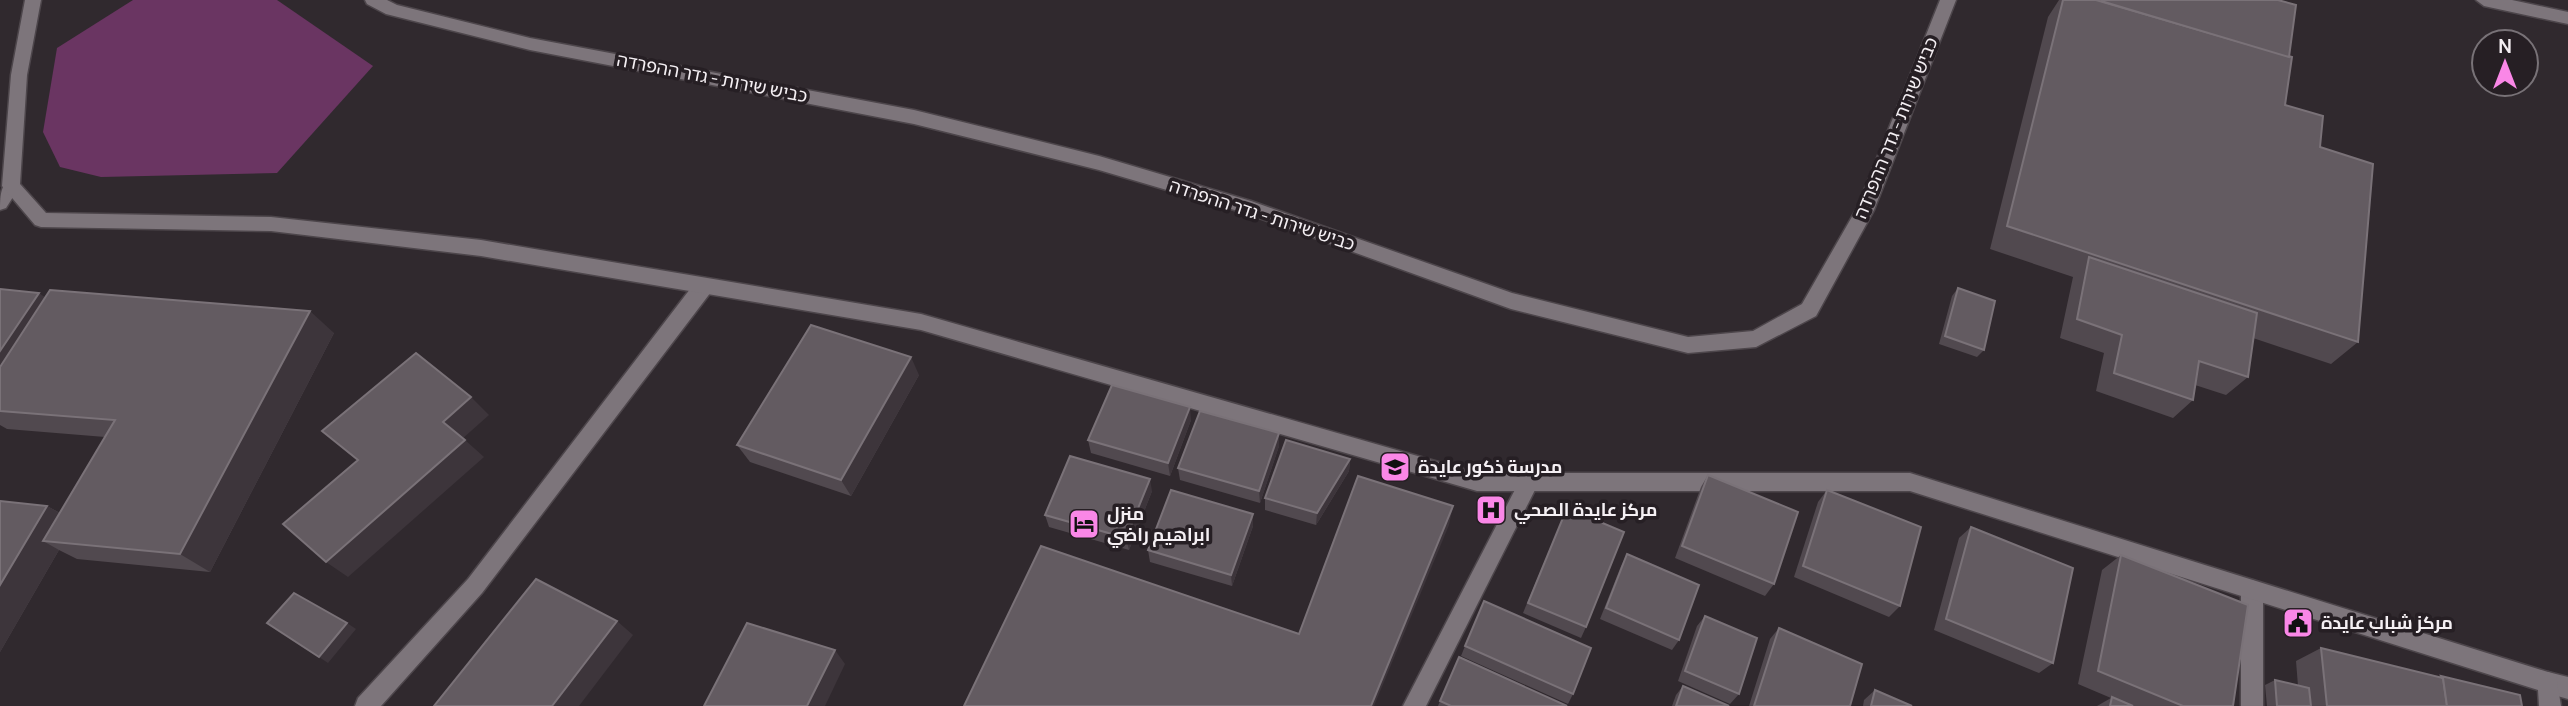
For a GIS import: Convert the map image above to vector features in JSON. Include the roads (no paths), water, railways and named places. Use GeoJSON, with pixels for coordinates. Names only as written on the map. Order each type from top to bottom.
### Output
{"type":"FeatureCollection","features":[{"type":"Feature","properties":{"kind":"street"},"geometry":{"type":"LineString","coordinates":[[0,203],[11,186],[19,75],[33,0]]}},
{"type":"Feature","properties":{"kind":"street","name":"כביש שירות - גדר ההפרדה"},"geometry":{"type":"LineString","coordinates":[[373,0],[392,10],[530,44],[914,117],[1099,163],[1251,208],[1511,301],[1688,345],[1756,339],[1809,310],[1865,210],[1948,0]]}},
{"type":"Feature","properties":{"kind":"street"},"geometry":{"type":"LineString","coordinates":[[2484,0],[2568,18]]}},
{"type":"Feature","properties":{"kind":"street"},"geometry":{"type":"LineString","coordinates":[[11,186],[41,220],[271,224],[481,248],[921,322],[1477,482],[1910,482],[2558,686],[2550,706]]}},
{"type":"Feature","properties":{"kind":"street"},"geometry":{"type":"LineString","coordinates":[[366,706],[475,586],[704,286]]}},
{"type":"Feature","properties":{"kind":"street"},"geometry":{"type":"LineString","coordinates":[[1414,706],[1528,482]]}},
{"type":"Feature","properties":{"kind":"street"},"geometry":{"type":"LineString","coordinates":[[2252,590],[2252,706]]}},
{"type":"Feature","properties":{"kind":"place","name":"مدرسة ذكور عايدة"},"geometry":{"type":"Point","coordinates":[1395,467]}},
{"type":"Feature","properties":{"kind":"place","name":"مركز عايدة الصحي"},"geometry":{"type":"Point","coordinates":[1491,510]}},
{"type":"Feature","properties":{"kind":"place","name":"منزل ابراهيم راضي"},"geometry":{"type":"Point","coordinates":[1084,524]}},
{"type":"Feature","properties":{"kind":"place","name":"مركز شباب عايدة"},"geometry":{"type":"Point","coordinates":[2298,623]}}]}
